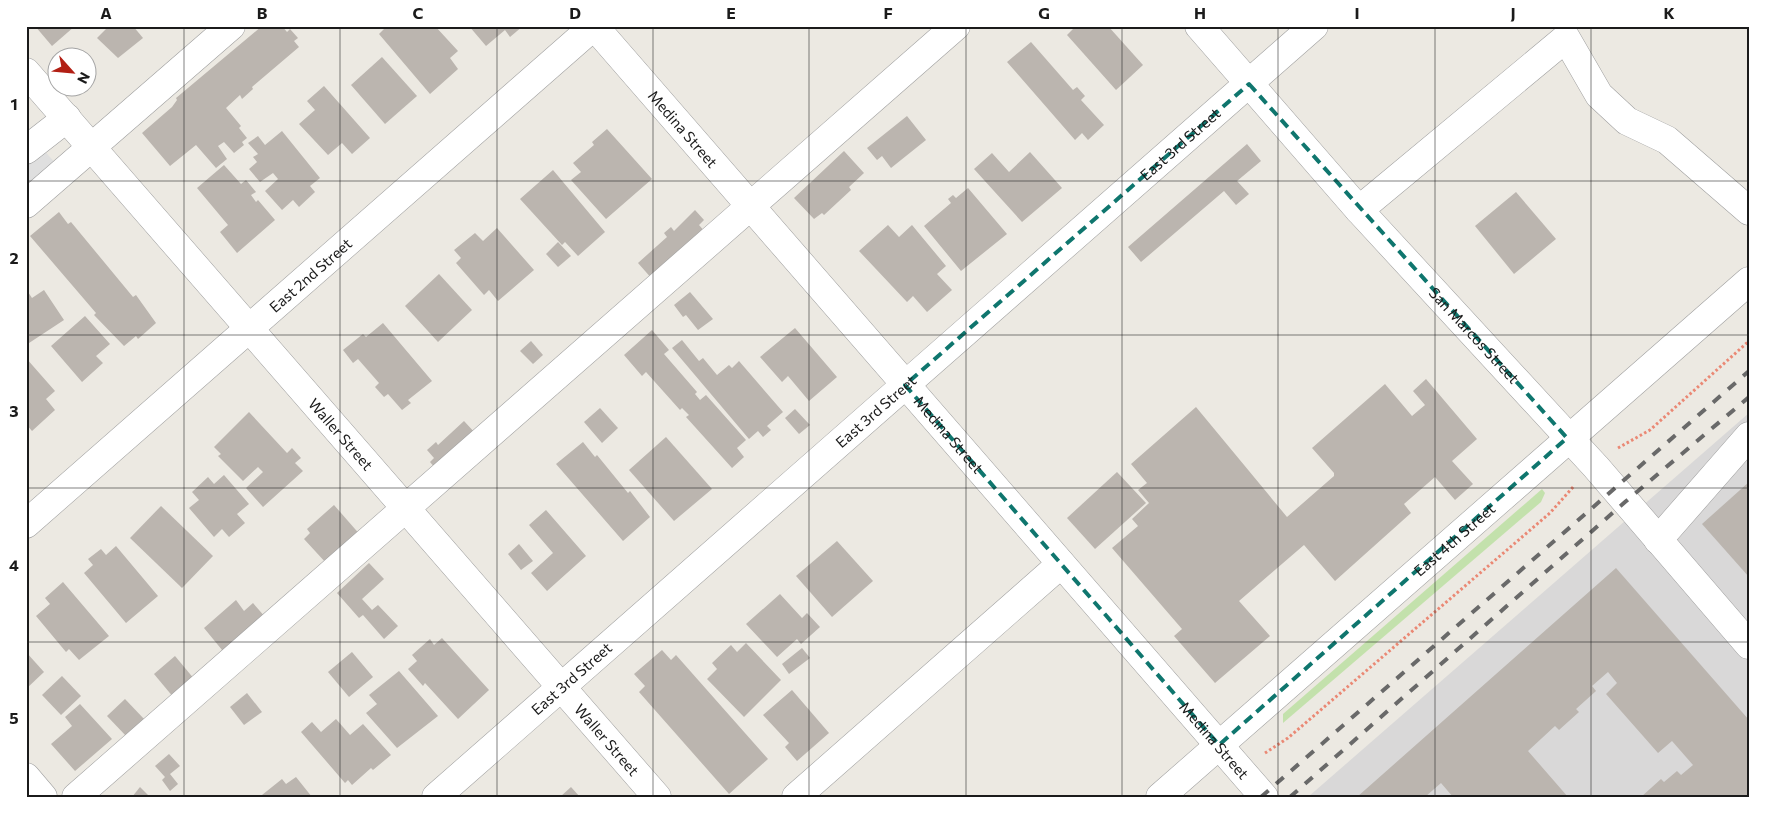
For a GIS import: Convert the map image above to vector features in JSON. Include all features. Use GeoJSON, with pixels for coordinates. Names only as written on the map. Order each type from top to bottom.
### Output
{"type":"FeatureCollection","features":[{"type":"Feature","properties":{"kind":"street"},"geometry":{"type":"LineString","coordinates":[[26,204],[231,26]]}},
{"type":"Feature","properties":{"kind":"street","name":"Medina Street"},"geometry":{"type":"LineString","coordinates":[[594,26],[1264,797]]}},
{"type":"Feature","properties":{"kind":"street","name":"East 2nd Street"},"geometry":{"type":"LineString","coordinates":[[26,524],[594,26]]}},
{"type":"Feature","properties":{"kind":"street"},"geometry":{"type":"LineString","coordinates":[[76,797],[956,26]]}},
{"type":"Feature","properties":{"kind":"street","name":"San Marcos Street"},"geometry":{"type":"LineString","coordinates":[[1199,26],[1360,210],[1567,438],[1749,645]]}},
{"type":"Feature","properties":{"kind":"street","name":"East 3rd Street"},"geometry":{"type":"LineString","coordinates":[[436,797],[1314,26]]}},
{"type":"Feature","properties":{"kind":"street"},"geometry":{"type":"LineString","coordinates":[[1360,210],[1566,38],[1599,95],[1628,121],[1667,140],[1749,211]]}},
{"type":"Feature","properties":{"kind":"street","name":"Waller Street"},"geometry":{"type":"LineString","coordinates":[[26,72],[657,797]]}},
{"type":"Feature","properties":{"kind":"street"},"geometry":{"type":"LineString","coordinates":[[26,150],[66,118]]}},
{"type":"Feature","properties":{"kind":"street","name":"East 4th Street"},"geometry":{"type":"LineString","coordinates":[[1160,797],[1567,438],[1749,281]]}},
{"type":"Feature","properties":{"kind":"street"},"geometry":{"type":"LineString","coordinates":[[1658,540],[1749,436]]}},
{"type":"Feature","properties":{"kind":"street"},"geometry":{"type":"LineString","coordinates":[[796,797],[1061,564]]}},
{"type":"Feature","properties":{"kind":"street"},"geometry":{"type":"LineString","coordinates":[[26,777],[43,797]]}},
{"type":"Feature","properties":{"kind":"path"},"geometry":{"type":"LineString","coordinates":[[1621,446],[1650,430],[1749,341]]}},
{"type":"Feature","properties":{"kind":"path"},"geometry":{"type":"LineString","coordinates":[[1265,754],[1288,738],[1535,526],[1572,488]]}},
{"type":"Feature","properties":{"kind":"highlighted area"},"geometry":{"type":"Polygon","coordinates":[[[1249,84],[1567,438],[1219,745],[905,385],[1249,84]]]}},
{"type":"Feature","properties":{"kind":"shaded area"},"geometry":{"type":"Polygon","coordinates":[[[26,130],[57,165],[26,191],[26,130]]]}},
{"type":"Feature","properties":{"kind":"shaded area"},"geometry":{"type":"Polygon","coordinates":[[[1749,413],[1749,797],[1308,797],[1749,413]]]}},
{"type":"Feature","properties":{"kind":"green space"},"geometry":{"type":"Polygon","coordinates":[[[1542,489],[1545,493],[1541,502],[1283,723],[1283,714],[1542,489]]]}},
{"type":"Feature","properties":{"kind":"building"},"geometry":{"type":"Polygon","coordinates":[[[35,26],[75,26],[52,46],[35,26]]]}},
{"type":"Feature","properties":{"kind":"building"},"geometry":{"type":"Polygon","coordinates":[[[109,26],[133,26],[143,38],[118,58],[97,38],[109,26]]]}},
{"type":"Feature","properties":{"kind":"building"},"geometry":{"type":"Polygon","coordinates":[[[262,26],[282,26],[287,32],[290,29],[298,38],[294,41],[299,47],[252,87],[253,89],[242,99],[240,95],[226,108],[241,126],[239,128],[247,138],[242,142],[244,145],[234,153],[224,142],[218,146],[227,159],[216,168],[196,145],[170,166],[142,133],[172,107],[177,100],[176,98],[262,26]]]}},
{"type":"Feature","properties":{"kind":"building"},"geometry":{"type":"Polygon","coordinates":[[[387,26],[435,26],[458,51],[450,58],[458,69],[430,94],[379,34],[387,26]]]}},
{"type":"Feature","properties":{"kind":"building"},"geometry":{"type":"Polygon","coordinates":[[[469,26],[523,26],[510,37],[505,30],[486,46],[469,26]]]}},
{"type":"Feature","properties":{"kind":"building"},"geometry":{"type":"Polygon","coordinates":[[[1076,26],[1108,26],[1143,65],[1116,90],[1067,35],[1076,26]]]}},
{"type":"Feature","properties":{"kind":"building"},"geometry":{"type":"Polygon","coordinates":[[[1031,42],[1073,90],[1077,87],[1085,96],[1081,100],[1104,125],[1088,140],[1082,133],[1075,140],[1007,62],[1031,42]]]}},
{"type":"Feature","properties":{"kind":"building"},"geometry":{"type":"Polygon","coordinates":[[[382,57],[417,96],[385,124],[351,85],[382,57]]]}},
{"type":"Feature","properties":{"kind":"building"},"geometry":{"type":"Polygon","coordinates":[[[324,86],[370,138],[352,154],[342,143],[328,155],[299,124],[315,110],[307,101],[324,86]]]}},
{"type":"Feature","properties":{"kind":"building"},"geometry":{"type":"Polygon","coordinates":[[[907,116],[926,140],[891,168],[882,156],[877,160],[867,148],[907,116]]]}},
{"type":"Feature","properties":{"kind":"building"},"geometry":{"type":"Polygon","coordinates":[[[607,129],[652,179],[606,219],[571,180],[581,172],[573,163],[594,145],[592,142],[607,129]]]}},
{"type":"Feature","properties":{"kind":"building"},"geometry":{"type":"Polygon","coordinates":[[[282,131],[320,178],[310,186],[315,192],[299,207],[293,200],[282,210],[265,191],[278,179],[273,173],[260,182],[249,169],[257,162],[253,157],[258,154],[248,143],[258,136],[265,145],[282,131]]]}},
{"type":"Feature","properties":{"kind":"building"},"geometry":{"type":"Polygon","coordinates":[[[1247,144],[1261,161],[1237,181],[1249,194],[1236,205],[1224,191],[1141,262],[1128,247],[1247,144]]]}},
{"type":"Feature","properties":{"kind":"building"},"geometry":{"type":"Polygon","coordinates":[[[844,151],[864,173],[849,187],[851,190],[824,215],[822,213],[814,219],[794,198],[844,151]]]}},
{"type":"Feature","properties":{"kind":"building"},"geometry":{"type":"Polygon","coordinates":[[[1030,152],[1062,188],[1022,222],[974,169],[992,153],[1009,172],[1030,152]]]}},
{"type":"Feature","properties":{"kind":"building"},"geometry":{"type":"Polygon","coordinates":[[[224,165],[241,184],[246,180],[256,192],[251,195],[256,202],[258,200],[275,220],[237,253],[220,232],[228,225],[197,188],[224,165]]]}},
{"type":"Feature","properties":{"kind":"building"},"geometry":{"type":"Polygon","coordinates":[[[553,170],[605,232],[578,256],[565,242],[562,245],[520,199],[553,170]]]}},
{"type":"Feature","properties":{"kind":"building"},"geometry":{"type":"Polygon","coordinates":[[[968,188],[1007,234],[961,271],[924,226],[951,203],[948,199],[953,195],[956,198],[968,188]]]}},
{"type":"Feature","properties":{"kind":"building"},"geometry":{"type":"Polygon","coordinates":[[[1516,192],[1556,239],[1514,274],[1475,226],[1516,192]]]}},
{"type":"Feature","properties":{"kind":"building"},"geometry":{"type":"Polygon","coordinates":[[[695,210],[704,220],[699,225],[706,233],[653,280],[638,263],[667,237],[664,233],[671,227],[674,231],[695,210]]]}},
{"type":"Feature","properties":{"kind":"building"},"geometry":{"type":"Polygon","coordinates":[[[59,212],[68,224],[71,222],[133,297],[136,295],[156,323],[138,339],[136,336],[124,346],[94,315],[96,313],[30,236],[59,212]]]}},
{"type":"Feature","properties":{"kind":"building"},"geometry":{"type":"Polygon","coordinates":[[[888,225],[899,237],[912,225],[946,266],[937,274],[952,290],[927,312],[913,296],[907,302],[859,251],[888,225]]]}},
{"type":"Feature","properties":{"kind":"building"},"geometry":{"type":"Polygon","coordinates":[[[497,228],[534,270],[498,301],[489,290],[484,295],[456,263],[461,258],[454,250],[475,233],[483,241],[497,228]]]}},
{"type":"Feature","properties":{"kind":"building"},"geometry":{"type":"Polygon","coordinates":[[[558,242],[571,256],[558,267],[546,254],[558,242]]]}},
{"type":"Feature","properties":{"kind":"building"},"geometry":{"type":"Polygon","coordinates":[[[439,274],[472,310],[438,342],[405,306],[439,274]]]}},
{"type":"Feature","properties":{"kind":"building"},"geometry":{"type":"Polygon","coordinates":[[[26,289],[32,298],[44,290],[64,320],[26,345],[26,289]]]}},
{"type":"Feature","properties":{"kind":"building"},"geometry":{"type":"Polygon","coordinates":[[[690,292],[713,319],[698,330],[686,315],[683,317],[674,305],[690,292]]]}},
{"type":"Feature","properties":{"kind":"building"},"geometry":{"type":"Polygon","coordinates":[[[85,316],[110,344],[96,356],[103,363],[82,382],[51,346],[85,316]]]}},
{"type":"Feature","properties":{"kind":"building"},"geometry":{"type":"Polygon","coordinates":[[[383,323],[432,381],[408,400],[411,403],[402,410],[388,394],[384,397],[375,387],[379,383],[358,359],[353,363],[343,350],[363,334],[366,337],[383,323]]]}},
{"type":"Feature","properties":{"kind":"building"},"geometry":{"type":"Polygon","coordinates":[[[795,328],[837,377],[809,401],[788,376],[782,382],[760,357],[795,328]]]}},
{"type":"Feature","properties":{"kind":"building"},"geometry":{"type":"Polygon","coordinates":[[[652,330],[669,350],[664,354],[697,392],[695,394],[700,400],[706,395],[746,440],[737,448],[744,457],[732,468],[686,417],[689,415],[682,408],[680,410],[646,372],[642,376],[624,355],[652,330]]]}},
{"type":"Feature","properties":{"kind":"building"},"geometry":{"type":"Polygon","coordinates":[[[682,340],[699,361],[703,358],[717,375],[729,365],[732,368],[739,361],[783,412],[767,426],[771,430],[763,437],[758,431],[749,439],[672,348],[682,340]]]}},
{"type":"Feature","properties":{"kind":"building"},"geometry":{"type":"Polygon","coordinates":[[[531,341],[543,355],[533,364],[520,351],[531,341]]]}},
{"type":"Feature","properties":{"kind":"building"},"geometry":{"type":"Polygon","coordinates":[[[26,358],[55,391],[46,399],[55,410],[32,431],[26,424],[26,358]]]}},
{"type":"Feature","properties":{"kind":"building"},"geometry":{"type":"Polygon","coordinates":[[[1426,379],[1477,439],[1452,461],[1473,484],[1455,500],[1435,477],[1404,504],[1411,513],[1335,581],[1304,545],[1239,601],[1270,636],[1215,683],[1174,636],[1182,629],[1112,548],[1138,526],[1132,519],[1149,503],[1138,490],[1147,483],[1131,464],[1196,407],[1287,517],[1334,476],[1334,473],[1312,448],[1385,384],[1412,416],[1425,405],[1413,391],[1426,379]]]}},
{"type":"Feature","properties":{"kind":"building"},"geometry":{"type":"Polygon","coordinates":[[[600,408],[618,428],[602,443],[584,422],[600,408]]]}},
{"type":"Feature","properties":{"kind":"building"},"geometry":{"type":"Polygon","coordinates":[[[795,409],[810,425],[799,434],[785,418],[795,409]]]}},
{"type":"Feature","properties":{"kind":"building"},"geometry":{"type":"Polygon","coordinates":[[[249,412],[287,453],[292,448],[301,458],[295,463],[303,471],[263,507],[246,488],[263,472],[258,467],[243,481],[218,456],[221,454],[214,447],[249,412]]]}},
{"type":"Feature","properties":{"kind":"building"},"geometry":{"type":"Polygon","coordinates":[[[464,421],[476,434],[436,469],[430,462],[434,458],[427,450],[436,442],[438,445],[464,421]]]}},
{"type":"Feature","properties":{"kind":"building"},"geometry":{"type":"Polygon","coordinates":[[[666,437],[712,489],[674,521],[629,470],[666,437]]]}},
{"type":"Feature","properties":{"kind":"building"},"geometry":{"type":"Polygon","coordinates":[[[583,442],[595,457],[597,455],[628,493],[630,491],[650,517],[623,541],[556,464],[583,442]]]}},
{"type":"Feature","properties":{"kind":"building"},"geometry":{"type":"Polygon","coordinates":[[[1117,472],[1146,503],[1095,549],[1067,518],[1117,472]]]}},
{"type":"Feature","properties":{"kind":"building"},"geometry":{"type":"Polygon","coordinates":[[[224,475],[249,504],[237,514],[245,523],[229,537],[222,529],[214,537],[189,508],[199,500],[192,492],[208,477],[214,484],[224,475]]]}},
{"type":"Feature","properties":{"kind":"building"},"geometry":{"type":"Polygon","coordinates":[[[1749,482],[1749,577],[1702,524],[1749,482]]]}},
{"type":"Feature","properties":{"kind":"building"},"geometry":{"type":"Polygon","coordinates":[[[334,505],[362,537],[327,564],[304,539],[310,533],[307,529],[334,505]]]}},
{"type":"Feature","properties":{"kind":"building"},"geometry":{"type":"Polygon","coordinates":[[[161,506],[213,556],[182,588],[130,538],[161,506]]]}},
{"type":"Feature","properties":{"kind":"building"},"geometry":{"type":"Polygon","coordinates":[[[546,510],[586,556],[547,591],[531,573],[553,553],[529,525],[546,510]]]}},
{"type":"Feature","properties":{"kind":"building"},"geometry":{"type":"Polygon","coordinates":[[[837,541],[873,581],[832,617],[796,576],[837,541]]]}},
{"type":"Feature","properties":{"kind":"building"},"geometry":{"type":"Polygon","coordinates":[[[519,544],[533,561],[521,570],[508,554],[519,544]]]}},
{"type":"Feature","properties":{"kind":"building"},"geometry":{"type":"Polygon","coordinates":[[[116,546],[158,596],[126,623],[84,573],[93,565],[88,559],[101,549],[106,555],[116,546]]]}},
{"type":"Feature","properties":{"kind":"building"},"geometry":{"type":"Polygon","coordinates":[[[369,563],[384,579],[362,599],[372,610],[378,605],[398,626],[384,639],[363,615],[359,618],[337,593],[369,563]]]}},
{"type":"Feature","properties":{"kind":"building"},"geometry":{"type":"Polygon","coordinates":[[[1616,568],[1749,720],[1749,797],[1641,797],[1661,779],[1664,782],[1677,771],[1681,775],[1693,765],[1672,741],[1658,753],[1606,694],[1617,683],[1608,672],[1592,686],[1596,691],[1576,709],[1579,712],[1559,730],[1555,726],[1528,751],[1568,797],[1453,797],[1441,783],[1425,797],[1357,797],[1616,568]]]}},
{"type":"Feature","properties":{"kind":"building"},"geometry":{"type":"Polygon","coordinates":[[[63,582],[109,636],[79,660],[69,649],[66,652],[36,616],[50,604],[45,598],[63,582]]]}},
{"type":"Feature","properties":{"kind":"building"},"geometry":{"type":"Polygon","coordinates":[[[780,594],[802,618],[807,613],[820,627],[801,644],[797,639],[777,657],[746,624],[780,594]]]}},
{"type":"Feature","properties":{"kind":"building"},"geometry":{"type":"Polygon","coordinates":[[[236,600],[244,611],[253,603],[266,618],[227,656],[204,628],[236,600]]]}},
{"type":"Feature","properties":{"kind":"building"},"geometry":{"type":"Polygon","coordinates":[[[442,638],[489,690],[458,719],[425,683],[423,686],[408,669],[417,661],[412,655],[430,639],[434,645],[442,638]]]}},
{"type":"Feature","properties":{"kind":"building"},"geometry":{"type":"Polygon","coordinates":[[[746,643],[781,680],[744,717],[707,679],[717,669],[712,663],[731,645],[737,652],[746,643]]]}},
{"type":"Feature","properties":{"kind":"building"},"geometry":{"type":"Polygon","coordinates":[[[802,648],[810,658],[789,674],[782,664],[802,648]]]}},
{"type":"Feature","properties":{"kind":"building"},"geometry":{"type":"Polygon","coordinates":[[[662,650],[671,660],[676,655],[768,759],[729,794],[639,692],[645,686],[634,674],[662,650]]]}},
{"type":"Feature","properties":{"kind":"building"},"geometry":{"type":"Polygon","coordinates":[[[26,652],[44,672],[26,689],[26,652]]]}},
{"type":"Feature","properties":{"kind":"building"},"geometry":{"type":"Polygon","coordinates":[[[352,652],[373,677],[349,697],[328,672],[352,652]]]}},
{"type":"Feature","properties":{"kind":"building"},"geometry":{"type":"Polygon","coordinates":[[[175,656],[195,680],[174,698],[154,674],[175,656]]]}},
{"type":"Feature","properties":{"kind":"building"},"geometry":{"type":"Polygon","coordinates":[[[399,671],[438,716],[397,748],[366,713],[377,704],[369,695],[399,671]]]}},
{"type":"Feature","properties":{"kind":"building"},"geometry":{"type":"Polygon","coordinates":[[[62,676],[81,696],[61,715],[42,695],[62,676]]]}},
{"type":"Feature","properties":{"kind":"building"},"geometry":{"type":"Polygon","coordinates":[[[792,690],[829,733],[797,761],[785,747],[789,743],[763,715],[792,690]]]}},
{"type":"Feature","properties":{"kind":"building"},"geometry":{"type":"Polygon","coordinates":[[[247,693],[262,712],[244,725],[230,707],[247,693]]]}},
{"type":"Feature","properties":{"kind":"building"},"geometry":{"type":"Polygon","coordinates":[[[125,699],[145,720],[127,737],[107,716],[125,699]]]}},
{"type":"Feature","properties":{"kind":"building"},"geometry":{"type":"Polygon","coordinates":[[[80,704],[112,739],[75,771],[51,744],[72,726],[65,717],[80,704]]]}},
{"type":"Feature","properties":{"kind":"building"},"geometry":{"type":"Polygon","coordinates":[[[336,719],[350,735],[363,724],[391,755],[373,770],[371,768],[352,785],[348,780],[345,783],[301,732],[312,722],[321,732],[336,719]]]}},
{"type":"Feature","properties":{"kind":"building"},"geometry":{"type":"Polygon","coordinates":[[[169,754],[180,766],[170,774],[178,784],[170,791],[162,780],[165,777],[155,766],[169,754]]]}},
{"type":"Feature","properties":{"kind":"building"},"geometry":{"type":"Polygon","coordinates":[[[296,777],[312,797],[264,797],[262,795],[282,779],[286,784],[296,777]]]}},
{"type":"Feature","properties":{"kind":"building"},"geometry":{"type":"Polygon","coordinates":[[[140,787],[150,797],[132,797],[140,787]]]}},
{"type":"Feature","properties":{"kind":"building"},"geometry":{"type":"Polygon","coordinates":[[[571,787],[580,797],[560,797],[571,787]]]}},
{"type":"Feature","properties":{"kind":"railway"},"geometry":{"type":"LineString","coordinates":[[1261,797],[1749,371]]}},
{"type":"Feature","properties":{"kind":"railway"},"geometry":{"type":"LineString","coordinates":[[1290,797],[1625,502],[1749,397]]}}]}
